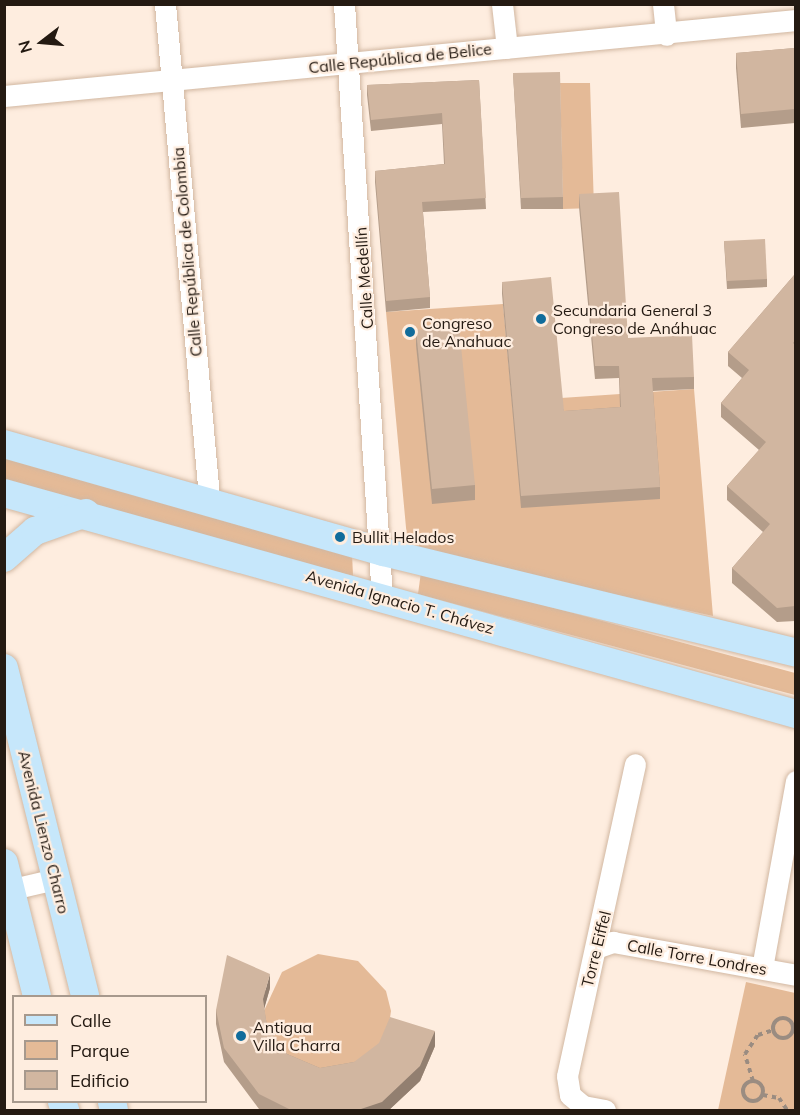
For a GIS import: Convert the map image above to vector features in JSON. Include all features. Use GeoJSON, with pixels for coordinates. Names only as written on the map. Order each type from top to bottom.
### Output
{"type":"FeatureCollection","features":[{"type":"Feature","properties":{"kind":"main road"},"geometry":{"type":"LineString","coordinates":[[4,444],[209,499],[383,552],[795,652]]}},
{"type":"Feature","properties":{"kind":"main road","name":"Avenida Ignacio T. Chávez"},"geometry":{"type":"LineString","coordinates":[[4,493],[86,513],[795,714]]}},
{"type":"Feature","properties":{"kind":"main road"},"geometry":{"type":"LineString","coordinates":[[4,558],[35,531],[86,513]]}},
{"type":"Feature","properties":{"kind":"main road","name":"Avenida Lienzo Charro"},"geometry":{"type":"LineString","coordinates":[[4,668],[85,995]]}},
{"type":"Feature","properties":{"kind":"main road"},"geometry":{"type":"LineString","coordinates":[[4,863],[8,891],[37,995]]}},
{"type":"Feature","properties":{"kind":"street","name":"Calle República de Colombia"},"geometry":{"type":"LineString","coordinates":[[165,4],[209,499]]}},
{"type":"Feature","properties":{"kind":"street","name":"Calle Medellín"},"geometry":{"type":"LineString","coordinates":[[344,4],[383,552],[382,598]]}},
{"type":"Feature","properties":{"kind":"street"},"geometry":{"type":"LineString","coordinates":[[502,4],[507,48]]}},
{"type":"Feature","properties":{"kind":"street"},"geometry":{"type":"LineString","coordinates":[[663,4],[666,35]]}},
{"type":"Feature","properties":{"kind":"street","name":"Calle República de Belice"},"geometry":{"type":"LineString","coordinates":[[4,96],[666,35],[795,20]]}},
{"type":"Feature","properties":{"kind":"street","name":"Torre Eiffel"},"geometry":{"type":"LineString","coordinates":[[605,1110],[583,1106],[570,1095],[567,1076],[599,947],[636,764]]}},
{"type":"Feature","properties":{"kind":"street"},"geometry":{"type":"LineString","coordinates":[[762,968],[795,781]]}},
{"type":"Feature","properties":{"kind":"street"},"geometry":{"type":"LineString","coordinates":[[8,891],[55,879]]}},
{"type":"Feature","properties":{"kind":"street","name":"Calle Torre Londres"},"geometry":{"type":"LineString","coordinates":[[599,947],[613,942],[795,975]]}},
{"type":"Feature","properties":{"kind":"path"},"geometry":{"type":"LineString","coordinates":[[784,1018],[792,1023],[794,1033],[783,1038],[773,1030],[775,1021],[784,1018]]}},
{"type":"Feature","properties":{"kind":"path"},"geometry":{"type":"LineString","coordinates":[[762,1095],[761,1085],[753,1081],[746,1054],[758,1035],[773,1030]]}},
{"type":"Feature","properties":{"kind":"path"},"geometry":{"type":"LineString","coordinates":[[753,1081],[743,1089],[746,1098],[755,1101],[762,1095]]}},
{"type":"Feature","properties":{"kind":"path"},"geometry":{"type":"LineString","coordinates":[[762,1095],[779,1098],[787,1110]]}},
{"type":"Feature","properties":{"kind":"green space"},"geometry":{"type":"Polygon","coordinates":[[[560,83],[590,83],[594,208],[563,209],[560,83]]]}},
{"type":"Feature","properties":{"kind":"green space"},"geometry":{"type":"Polygon","coordinates":[[[503,304],[522,508],[561,398],[694,389],[713,616],[408,549],[386,312],[503,304]]]}},
{"type":"Feature","properties":{"kind":"green space"},"geometry":{"type":"Polygon","coordinates":[[[4,457],[352,553],[353,576],[5,484],[4,457]]]}},
{"type":"Feature","properties":{"kind":"green space"},"geometry":{"type":"Polygon","coordinates":[[[421,572],[795,673],[795,695],[418,594],[421,572]]]}},
{"type":"Feature","properties":{"kind":"green space"},"geometry":{"type":"Polygon","coordinates":[[[318,954],[358,961],[386,991],[391,1011],[386,1045],[337,1082],[275,1056],[263,1013],[282,972],[318,954]]]}},
{"type":"Feature","properties":{"kind":"green space"},"geometry":{"type":"Polygon","coordinates":[[[746,982],[795,993],[795,1110],[718,1110],[746,982]]]}},
{"type":"Feature","properties":{"kind":"building"},"geometry":{"type":"Polygon","coordinates":[[[795,48],[795,109],[741,114],[736,53],[795,48]]]}},
{"type":"Feature","properties":{"kind":"building"},"geometry":{"type":"Polygon","coordinates":[[[560,72],[563,197],[521,198],[513,73],[560,72]]]}},
{"type":"Feature","properties":{"kind":"building"},"geometry":{"type":"Polygon","coordinates":[[[479,80],[486,198],[422,202],[430,297],[386,301],[375,171],[445,164],[442,113],[371,120],[367,85],[479,80]]]}},
{"type":"Feature","properties":{"kind":"building"},"geometry":{"type":"Polygon","coordinates":[[[619,192],[628,338],[692,335],[694,377],[652,378],[660,487],[521,496],[502,282],[551,277],[564,411],[621,407],[619,366],[595,366],[579,194],[619,192]]]}},
{"type":"Feature","properties":{"kind":"building"},"geometry":{"type":"Polygon","coordinates":[[[765,239],[767,279],[727,281],[724,241],[765,239]]]}},
{"type":"Feature","properties":{"kind":"building"},"geometry":{"type":"Polygon","coordinates":[[[795,274],[795,340],[793,343],[795,345],[795,606],[777,608],[732,568],[770,524],[727,486],[766,442],[721,403],[749,370],[728,352],[795,274]]]}},
{"type":"Feature","properties":{"kind":"building"},"geometry":{"type":"Polygon","coordinates":[[[459,326],[475,485],[432,489],[416,330],[459,326]]]}},
{"type":"Feature","properties":{"kind":"building","name":"Antigua Villa Charra"},"geometry":{"type":"Polygon","coordinates":[[[227,955],[270,974],[263,999],[267,1026],[287,1054],[320,1068],[354,1062],[379,1043],[390,1017],[435,1031],[420,1066],[382,1102],[358,1110],[291,1110],[259,1094],[224,1048],[216,1010],[227,955]]]}},
{"type":"Feature","properties":{"kind":"place","name":"Secundaria General 3 Congreso de Anáhuac"},"geometry":{"type":"Point","coordinates":[541,319]}},
{"type":"Feature","properties":{"kind":"place","name":"Congreso de Anahuac"},"geometry":{"type":"Point","coordinates":[410,332]}},
{"type":"Feature","properties":{"kind":"place","name":"Bullit Helados"},"geometry":{"type":"Point","coordinates":[340,537]}},
{"type":"Feature","properties":{"kind":"place","name":"Antigua Villa Charra"},"geometry":{"type":"Point","coordinates":[241,1036]}}]}
